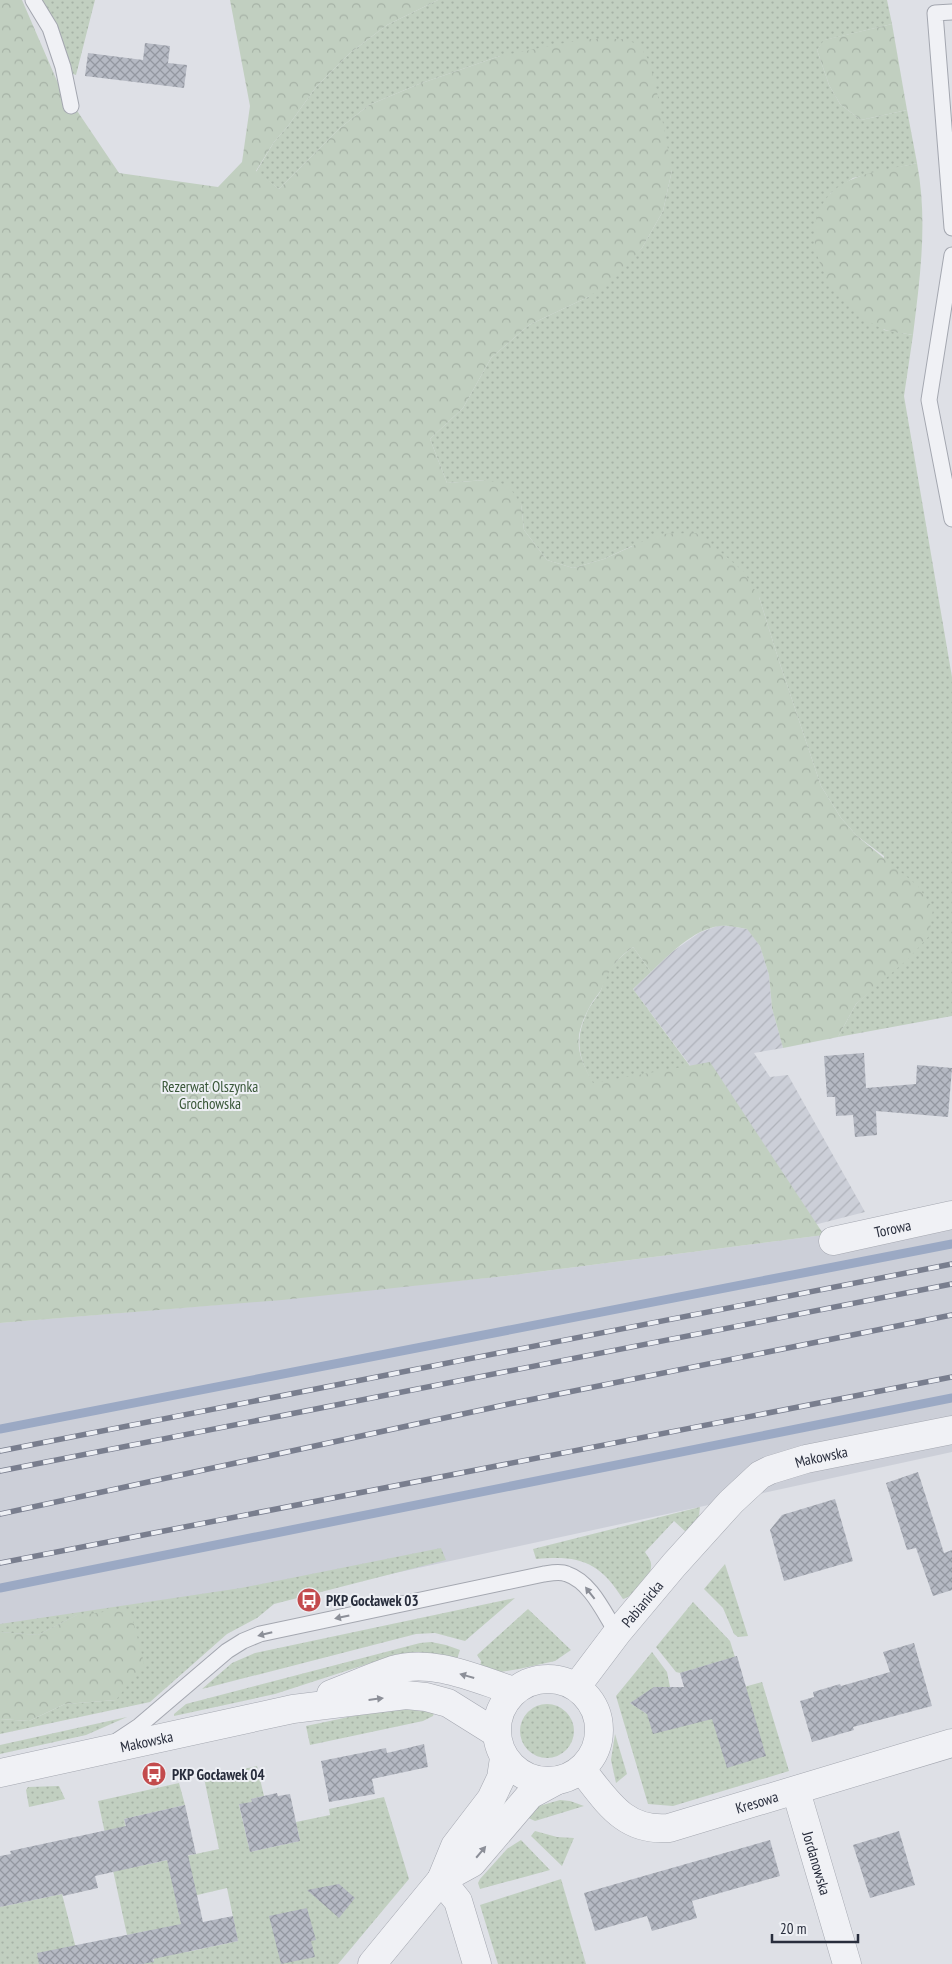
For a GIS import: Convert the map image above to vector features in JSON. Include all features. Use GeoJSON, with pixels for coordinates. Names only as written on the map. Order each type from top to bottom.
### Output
{"type":"FeatureCollection","features":[{"type":"Feature","properties":{"kind":"street","name":"Torowa"},"geometry":{"type":"LineString","coordinates":[[833,1241],[952,1215]]}},
{"type":"Feature","properties":{"kind":"street","name":"Makowska"},"geometry":{"type":"LineString","coordinates":[[710,1524],[760,1474],[770,1470],[806,1459],[952,1430]]}},
{"type":"Feature","properties":{"kind":"street","name":"Pabianicka"},"geometry":{"type":"LineString","coordinates":[[578,1686],[618,1633],[710,1524]]}},
{"type":"Feature","properties":{"kind":"street","name":"Makowska"},"geometry":{"type":"LineString","coordinates":[[293,1709],[394,1670],[416,1667],[437,1668],[514,1691]]}},
{"type":"Feature","properties":{"kind":"street"},"geometry":{"type":"LineString","coordinates":[[542,1679],[557,1679],[578,1686],[591,1700],[600,1724],[597,1749],[582,1770],[569,1778],[554,1782],[535,1782],[524,1777],[513,1769],[504,1758],[496,1733],[501,1710],[514,1691],[527,1683],[542,1679]]}},
{"type":"Feature","properties":{"kind":"street","name":"Makowska"},"geometry":{"type":"LineString","coordinates":[[0,1773],[293,1709],[406,1695],[426,1697],[454,1706],[496,1733]]}},
{"type":"Feature","properties":{"kind":"street","name":"Kresowa"},"geometry":{"type":"LineString","coordinates":[[582,1770],[608,1802],[626,1819],[633,1824],[655,1830],[669,1828],[796,1791],[952,1743]]}},
{"type":"Feature","properties":{"kind":"street"},"geometry":{"type":"LineString","coordinates":[[372,1964],[441,1880],[455,1846],[491,1799],[501,1778],[504,1758]]}},
{"type":"Feature","properties":{"kind":"street"},"geometry":{"type":"LineString","coordinates":[[441,1880],[472,1863],[530,1796],[554,1782]]}},
{"type":"Feature","properties":{"kind":"street","name":"Jordanowska"},"geometry":{"type":"LineString","coordinates":[[796,1791],[847,1964]]}},
{"type":"Feature","properties":{"kind":"street"},"geometry":{"type":"LineString","coordinates":[[441,1880],[458,1901],[477,1964]]}},
{"type":"Feature","properties":{"kind":"lane"},"geometry":{"type":"LineString","coordinates":[[33,0],[50,28],[63,67],[72,106]]}},
{"type":"Feature","properties":{"kind":"lane"},"geometry":{"type":"LineString","coordinates":[[952,12],[935,14],[952,228]]}},
{"type":"Feature","properties":{"kind":"lane"},"geometry":{"type":"LineString","coordinates":[[952,255],[929,400],[952,519]]}},
{"type":"Feature","properties":{"kind":"lane"},"geometry":{"type":"LineString","coordinates":[[100,1751],[139,1726],[227,1651],[243,1641],[260,1634],[558,1572],[567,1574],[589,1589],[618,1633]]}},
{"type":"Feature","properties":{"kind":"shaded area"},"geometry":{"type":"Polygon","coordinates":[[[720,925],[748,929],[760,946],[769,975],[772,1008],[783,1048],[754,1053],[770,1077],[788,1075],[865,1212],[810,1226],[633,989],[672,952],[699,933],[720,925]]]}},
{"type":"Feature","properties":{"kind":"shaded area"},"geometry":{"type":"Polygon","coordinates":[[[952,1207],[952,1452],[0,1659],[0,1323],[227,1304],[506,1276],[824,1235],[952,1207]]]}},
{"type":"Feature","properties":{"kind":"green space","name":"Rezerwat Olszynka Grochowska"},"geometry":{"type":"Polygon","coordinates":[[[0,0],[22,0],[57,81],[119,173],[218,187],[242,162],[250,106],[230,0],[438,0],[387,25],[350,53],[316,87],[274,142],[256,171],[279,189],[340,128],[369,105],[419,84],[500,56],[584,39],[625,39],[639,45],[648,59],[656,87],[672,170],[663,211],[642,248],[613,280],[588,297],[529,325],[491,358],[463,408],[430,439],[447,483],[485,480],[508,485],[521,504],[524,530],[547,560],[573,568],[604,559],[659,534],[696,533],[744,572],[759,597],[821,786],[841,818],[857,836],[918,886],[933,909],[929,936],[908,959],[856,1004],[838,1037],[783,1048],[772,1008],[769,975],[760,946],[747,929],[726,926],[710,928],[691,937],[651,972],[633,947],[613,966],[601,990],[590,1006],[581,1027],[579,1036],[580,1053],[593,1083],[710,1062],[824,1235],[506,1276],[282,1300],[0,1323],[0,0]]]}},
{"type":"Feature","properties":{"kind":"green space"},"geometry":{"type":"Polygon","coordinates":[[[41,0],[95,0],[76,75],[73,74],[68,57],[41,0]]]}},
{"type":"Feature","properties":{"kind":"green space"},"geometry":{"type":"Polygon","coordinates":[[[438,0],[887,0],[892,24],[825,40],[817,50],[829,85],[840,104],[861,120],[907,110],[917,163],[853,178],[831,193],[819,212],[884,330],[913,335],[904,396],[952,677],[952,1016],[838,1037],[856,1004],[880,982],[884,856],[857,836],[841,818],[821,786],[759,597],[632,546],[604,559],[573,568],[547,560],[524,530],[521,504],[485,480],[447,483],[430,439],[463,408],[491,358],[529,325],[588,297],[642,248],[663,211],[672,170],[500,56],[419,84],[369,105],[340,128],[279,189],[256,172],[274,142],[316,87],[350,53],[387,25],[438,0]]]}},
{"type":"Feature","properties":{"kind":"green space"},"geometry":{"type":"Polygon","coordinates":[[[892,24],[907,110],[861,120],[840,104],[829,85],[817,50],[824,40],[892,24]]]}},
{"type":"Feature","properties":{"kind":"green space"},"geometry":{"type":"Polygon","coordinates":[[[917,163],[922,206],[922,249],[913,335],[883,329],[849,306],[823,271],[816,251],[814,231],[819,211],[831,193],[849,180],[917,163]]]}},
{"type":"Feature","properties":{"kind":"green space"},"geometry":{"type":"Polygon","coordinates":[[[633,947],[651,972],[633,989],[718,1104],[602,1101],[590,1079],[582,1060],[580,1049],[581,1027],[590,1006],[601,991],[603,982],[612,966],[633,947]]]}},
{"type":"Feature","properties":{"kind":"green space"},"geometry":{"type":"Polygon","coordinates":[[[700,1507],[699,1516],[686,1532],[674,1521],[645,1552],[651,1563],[648,1576],[631,1595],[623,1599],[605,1576],[587,1563],[564,1558],[536,1559],[533,1549],[700,1507]]]}},
{"type":"Feature","properties":{"kind":"green space"},"geometry":{"type":"Polygon","coordinates":[[[441,1548],[446,1560],[274,1604],[257,1618],[227,1634],[150,1702],[0,1734],[0,1719],[29,1721],[65,1704],[116,1700],[77,1615],[38,1635],[0,1632],[0,1624],[241,1588],[441,1548]]]}},
{"type":"Feature","properties":{"kind":"green space"},"geometry":{"type":"Polygon","coordinates":[[[725,1564],[748,1636],[738,1637],[734,1634],[723,1608],[704,1589],[725,1564]]]}},
{"type":"Feature","properties":{"kind":"green space"},"geometry":{"type":"Polygon","coordinates":[[[515,1598],[465,1641],[435,1633],[416,1634],[202,1689],[232,1663],[255,1653],[515,1598]]]}},
{"type":"Feature","properties":{"kind":"green space"},"geometry":{"type":"Polygon","coordinates":[[[693,1602],[730,1641],[735,1657],[680,1673],[676,1672],[656,1647],[693,1602]]]}},
{"type":"Feature","properties":{"kind":"green space"},"geometry":{"type":"Polygon","coordinates":[[[130,1609],[144,1663],[116,1700],[65,1704],[29,1721],[0,1719],[0,1632],[38,1635],[77,1615],[130,1609]]]}},
{"type":"Feature","properties":{"kind":"green space"},"geometry":{"type":"Polygon","coordinates":[[[528,1609],[571,1650],[555,1661],[519,1669],[500,1672],[480,1668],[481,1661],[477,1655],[528,1609]]]}},
{"type":"Feature","properties":{"kind":"green space"},"geometry":{"type":"Polygon","coordinates":[[[431,1642],[460,1650],[457,1659],[386,1658],[275,1694],[174,1716],[186,1704],[420,1643],[431,1642]]]}},
{"type":"Feature","properties":{"kind":"green space"},"geometry":{"type":"Polygon","coordinates":[[[652,1652],[667,1672],[670,1687],[630,1703],[647,1714],[762,1682],[789,1771],[673,1806],[648,1804],[616,1696],[652,1652]]]}},
{"type":"Feature","properties":{"kind":"green space"},"geometry":{"type":"Polygon","coordinates":[[[547,1704],[557,1706],[566,1712],[572,1721],[574,1731],[572,1741],[566,1750],[557,1756],[547,1758],[537,1756],[528,1750],[522,1741],[520,1731],[522,1721],[528,1712],[537,1706],[547,1704]]]}},
{"type":"Feature","properties":{"kind":"green space"},"geometry":{"type":"Polygon","coordinates":[[[396,1707],[435,1711],[433,1716],[423,1721],[310,1745],[306,1726],[396,1707]]]}},
{"type":"Feature","properties":{"kind":"green space"},"geometry":{"type":"Polygon","coordinates":[[[127,1717],[86,1735],[0,1754],[0,1745],[127,1717]]]}},
{"type":"Feature","properties":{"kind":"green space"},"geometry":{"type":"Polygon","coordinates":[[[615,1734],[627,1774],[616,1783],[611,1760],[615,1734]]]}},
{"type":"Feature","properties":{"kind":"green space"},"geometry":{"type":"Polygon","coordinates":[[[257,1766],[264,1796],[251,1799],[252,1802],[239,1805],[250,1852],[300,1841],[296,1822],[330,1815],[329,1809],[384,1797],[409,1879],[338,1964],[142,1964],[154,1961],[147,1931],[127,1935],[98,1801],[179,1783],[185,1805],[124,1819],[135,1867],[219,1849],[204,1778],[257,1766]],[[227,1888],[176,1900],[187,1952],[238,1941],[227,1888]]]}},
{"type":"Feature","properties":{"kind":"green space"},"geometry":{"type":"Polygon","coordinates":[[[59,1786],[65,1799],[29,1807],[26,1790],[28,1787],[59,1786]]]}},
{"type":"Feature","properties":{"kind":"green space"},"geometry":{"type":"Polygon","coordinates":[[[560,1800],[584,1806],[535,1821],[524,1816],[539,1806],[560,1800]]]}},
{"type":"Feature","properties":{"kind":"green space"},"geometry":{"type":"Polygon","coordinates":[[[535,1831],[557,1837],[574,1838],[562,1866],[531,1836],[535,1831]]]}},
{"type":"Feature","properties":{"kind":"green space"},"geometry":{"type":"Polygon","coordinates":[[[521,1840],[550,1870],[480,1889],[478,1883],[480,1879],[507,1849],[521,1840]]]}},
{"type":"Feature","properties":{"kind":"green space"},"geometry":{"type":"Polygon","coordinates":[[[561,1879],[586,1964],[498,1964],[480,1905],[561,1879]]]}},
{"type":"Feature","properties":{"kind":"green space"},"geometry":{"type":"Polygon","coordinates":[[[62,1894],[80,1964],[0,1964],[0,1907],[62,1894]]]}},
{"type":"Feature","properties":{"kind":"building"},"geometry":{"type":"Polygon","coordinates":[[[145,43],[170,46],[168,63],[187,65],[184,88],[85,76],[88,53],[143,60],[145,43]]]}},
{"type":"Feature","properties":{"kind":"building"},"geometry":{"type":"Polygon","coordinates":[[[864,1053],[866,1088],[916,1084],[917,1065],[952,1068],[948,1117],[876,1111],[877,1135],[855,1137],[853,1115],[836,1116],[835,1097],[827,1097],[824,1056],[864,1053]]]}},
{"type":"Feature","properties":{"kind":"building"},"geometry":{"type":"Polygon","coordinates":[[[918,1472],[944,1553],[952,1550],[952,1590],[933,1596],[916,1548],[907,1550],[886,1483],[918,1472]]]}},
{"type":"Feature","properties":{"kind":"building"},"geometry":{"type":"Polygon","coordinates":[[[835,1499],[853,1561],[784,1581],[770,1530],[782,1515],[835,1499]]]}},
{"type":"Feature","properties":{"kind":"building"},"geometry":{"type":"Polygon","coordinates":[[[914,1643],[932,1706],[853,1727],[854,1730],[812,1742],[800,1701],[814,1697],[813,1692],[890,1672],[883,1652],[914,1643]]]}},
{"type":"Feature","properties":{"kind":"building"},"geometry":{"type":"Polygon","coordinates":[[[737,1656],[766,1756],[727,1768],[712,1719],[653,1734],[647,1714],[630,1703],[654,1687],[684,1687],[680,1673],[737,1656]]]}},
{"type":"Feature","properties":{"kind":"building"},"geometry":{"type":"Polygon","coordinates":[[[424,1744],[428,1767],[372,1779],[375,1794],[329,1802],[321,1761],[386,1748],[387,1753],[424,1744]]]}},
{"type":"Feature","properties":{"kind":"building"},"geometry":{"type":"Polygon","coordinates":[[[277,1793],[278,1796],[290,1794],[300,1841],[250,1852],[239,1804],[252,1802],[251,1799],[277,1793]]]}},
{"type":"Feature","properties":{"kind":"building"},"geometry":{"type":"Polygon","coordinates":[[[185,1805],[196,1854],[188,1855],[203,1922],[233,1916],[238,1941],[153,1959],[154,1962],[142,1964],[39,1964],[37,1953],[181,1924],[167,1860],[95,1876],[98,1888],[0,1907],[0,1856],[11,1854],[10,1851],[126,1826],[124,1819],[185,1805]]]}},
{"type":"Feature","properties":{"kind":"building"},"geometry":{"type":"Polygon","coordinates":[[[899,1831],[915,1885],[870,1898],[853,1845],[899,1831]]]}},
{"type":"Feature","properties":{"kind":"building"},"geometry":{"type":"Polygon","coordinates":[[[770,1840],[780,1876],[692,1901],[697,1918],[652,1931],[647,1916],[595,1931],[584,1893],[770,1840]]]}},
{"type":"Feature","properties":{"kind":"building"},"geometry":{"type":"Polygon","coordinates":[[[339,1884],[355,1898],[339,1918],[307,1890],[339,1884]]]}},
{"type":"Feature","properties":{"kind":"building"},"geometry":{"type":"Polygon","coordinates":[[[307,1908],[316,1940],[311,1941],[315,1957],[281,1964],[269,1916],[307,1908]]]}},
{"type":"Feature","properties":{"kind":"waterway"},"geometry":{"type":"LineString","coordinates":[[0,1429],[952,1244]]}},
{"type":"Feature","properties":{"kind":"waterway"},"geometry":{"type":"LineString","coordinates":[[0,1588],[952,1398]]}},
{"type":"Feature","properties":{"kind":"railway"},"geometry":{"type":"LineString","coordinates":[[0,1451],[952,1264]]}},
{"type":"Feature","properties":{"kind":"railway"},"geometry":{"type":"LineString","coordinates":[[0,1471],[952,1284]]}},
{"type":"Feature","properties":{"kind":"railway"},"geometry":{"type":"LineString","coordinates":[[0,1514],[509,1404],[952,1315]]}},
{"type":"Feature","properties":{"kind":"railway"},"geometry":{"type":"LineString","coordinates":[[0,1563],[952,1377]]}},
{"type":"Feature","properties":{"kind":"place","name":"PKP Gocławek 03"},"geometry":{"type":"Point","coordinates":[309,1600]}},
{"type":"Feature","properties":{"kind":"place","name":"PKP Gocławek 04"},"geometry":{"type":"Point","coordinates":[154,1774]}}]}
